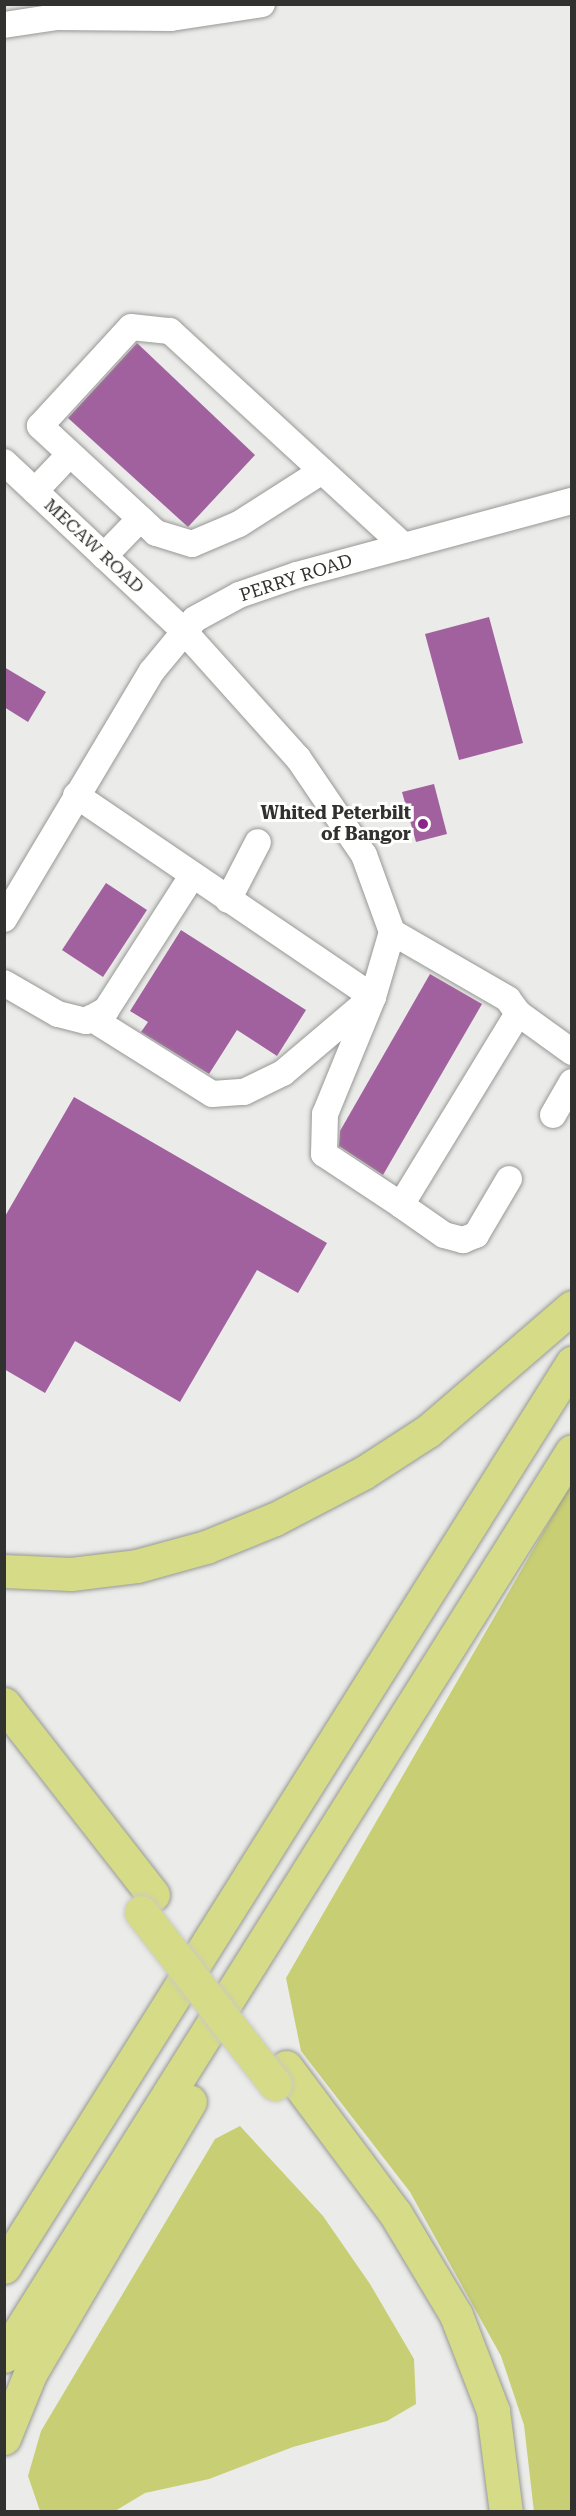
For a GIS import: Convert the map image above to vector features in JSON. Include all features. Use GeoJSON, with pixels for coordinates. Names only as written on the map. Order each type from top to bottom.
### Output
{"type":"FeatureCollection","features":[{"type":"Feature","properties":{"kind":"highway"},"geometry":{"type":"LineString","coordinates":[[4,1571],[71,1574],[137,1566],[206,1547],[275,1519],[363,1473],[428,1431],[572,1307]]}},
{"type":"Feature","properties":{"kind":"highway"},"geometry":{"type":"LineString","coordinates":[[4,2267],[572,1364]]}},
{"type":"Feature","properties":{"kind":"highway"},"geometry":{"type":"LineString","coordinates":[[4,2356],[572,1451]]}},
{"type":"Feature","properties":{"kind":"highway"},"geometry":{"type":"LineString","coordinates":[[4,1704],[147,1904],[280,2076],[396,2213],[456,2315],[493,2411],[506,2511]]}},
{"type":"Feature","properties":{"kind":"highway"},"geometry":{"type":"LineString","coordinates":[[4,1736],[147,1904]]}},
{"type":"Feature","properties":{"kind":"highway"},"geometry":{"type":"LineString","coordinates":[[4,2438],[34,2367],[251,1996],[329,1838]]}},
{"type":"Feature","properties":{"kind":"highway"},"geometry":{"type":"LineString","coordinates":[[280,2076],[385,2229],[440,2322],[477,2424],[487,2511]]}},
{"type":"Feature","properties":{"kind":"street"},"geometry":{"type":"LineString","coordinates":[[4,26],[57,17],[171,18],[262,4]]}},
{"type":"Feature","properties":{"kind":"street"},"geometry":{"type":"LineString","coordinates":[[322,471],[239,524],[192,544],[156,533],[40,426],[131,327],[170,331],[404,546]]}},
{"type":"Feature","properties":{"kind":"street"},"geometry":{"type":"LineString","coordinates":[[35,491],[69,455]]}},
{"type":"Feature","properties":{"kind":"street","name":"MECAW ROAD"},"geometry":{"type":"LineString","coordinates":[[4,462],[183,630],[298,758],[364,855],[392,932]]}},
{"type":"Feature","properties":{"kind":"street","name":"PERRY ROAD"},"geometry":{"type":"LineString","coordinates":[[4,920],[76,795],[183,630],[208,610],[257,588],[572,501]]}},
{"type":"Feature","properties":{"kind":"street"},"geometry":{"type":"LineString","coordinates":[[104,556],[140,519]]}},
{"type":"Feature","properties":{"kind":"street"},"geometry":{"type":"LineString","coordinates":[[76,795],[373,997]]}},
{"type":"Feature","properties":{"kind":"street"},"geometry":{"type":"LineString","coordinates":[[228,900],[258,842]]}},
{"type":"Feature","properties":{"kind":"street"},"geometry":{"type":"LineString","coordinates":[[91,1018],[106,1010],[192,876]]}},
{"type":"Feature","properties":{"kind":"street"},"geometry":{"type":"LineString","coordinates":[[509,1179],[476,1235],[463,1240],[444,1235],[324,1154],[325,1113],[373,997],[392,932],[508,999],[518,1013],[572,1052]]}},
{"type":"Feature","properties":{"kind":"street"},"geometry":{"type":"LineString","coordinates":[[4,983],[58,1014],[91,1018],[212,1094],[244,1092],[283,1073],[373,997]]}},
{"type":"Feature","properties":{"kind":"street"},"geometry":{"type":"LineString","coordinates":[[401,1205],[518,1013]]}},
{"type":"Feature","properties":{"kind":"street"},"geometry":{"type":"LineString","coordinates":[[553,1115],[572,1082]]}},
{"type":"Feature","properties":{"kind":"green space"},"geometry":{"type":"Polygon","coordinates":[[[571,1484],[572,2511],[534,2512],[524,2425],[501,2356],[410,2192],[301,2051],[286,1978],[571,1484]]]}},
{"type":"Feature","properties":{"kind":"green space"},"geometry":{"type":"Polygon","coordinates":[[[240,2126],[323,2216],[370,2284],[414,2359],[416,2404],[387,2421],[293,2447],[209,2479],[145,2493],[115,2511],[40,2511],[28,2476],[41,2431],[215,2139],[240,2126]]]}},
{"type":"Feature","properties":{"kind":"building"},"geometry":{"type":"Polygon","coordinates":[[[137,343],[255,455],[188,527],[68,418],[137,343]]]}},
{"type":"Feature","properties":{"kind":"building"},"geometry":{"type":"Polygon","coordinates":[[[489,617],[523,743],[459,760],[425,634],[489,617]]]}},
{"type":"Feature","properties":{"kind":"building"},"geometry":{"type":"Polygon","coordinates":[[[4,667],[46,692],[28,722],[4,707],[4,667]]]}},
{"type":"Feature","properties":{"kind":"building"},"geometry":{"type":"Polygon","coordinates":[[[434,784],[447,834],[416,842],[402,792],[434,784]]]}},
{"type":"Feature","properties":{"kind":"building"},"geometry":{"type":"Polygon","coordinates":[[[106,883],[147,910],[103,977],[62,950],[106,883]]]}},
{"type":"Feature","properties":{"kind":"building"},"geometry":{"type":"Polygon","coordinates":[[[181,930],[306,1010],[277,1056],[237,1030],[209,1074],[141,1032],[148,1022],[130,1011],[181,930]]]}},
{"type":"Feature","properties":{"kind":"building"},"geometry":{"type":"Polygon","coordinates":[[[430,974],[482,1004],[383,1175],[339,1146],[340,1131],[430,974]]]}},
{"type":"Feature","properties":{"kind":"building"},"geometry":{"type":"Polygon","coordinates":[[[74,1097],[327,1243],[298,1293],[257,1270],[180,1402],[75,1341],[45,1393],[4,1369],[4,1218],[74,1097]]]}},
{"type":"Feature","properties":{"kind":"place","name":"Whited Peterbilt of Bangor"},"geometry":{"type":"Point","coordinates":[423,824]}}]}
